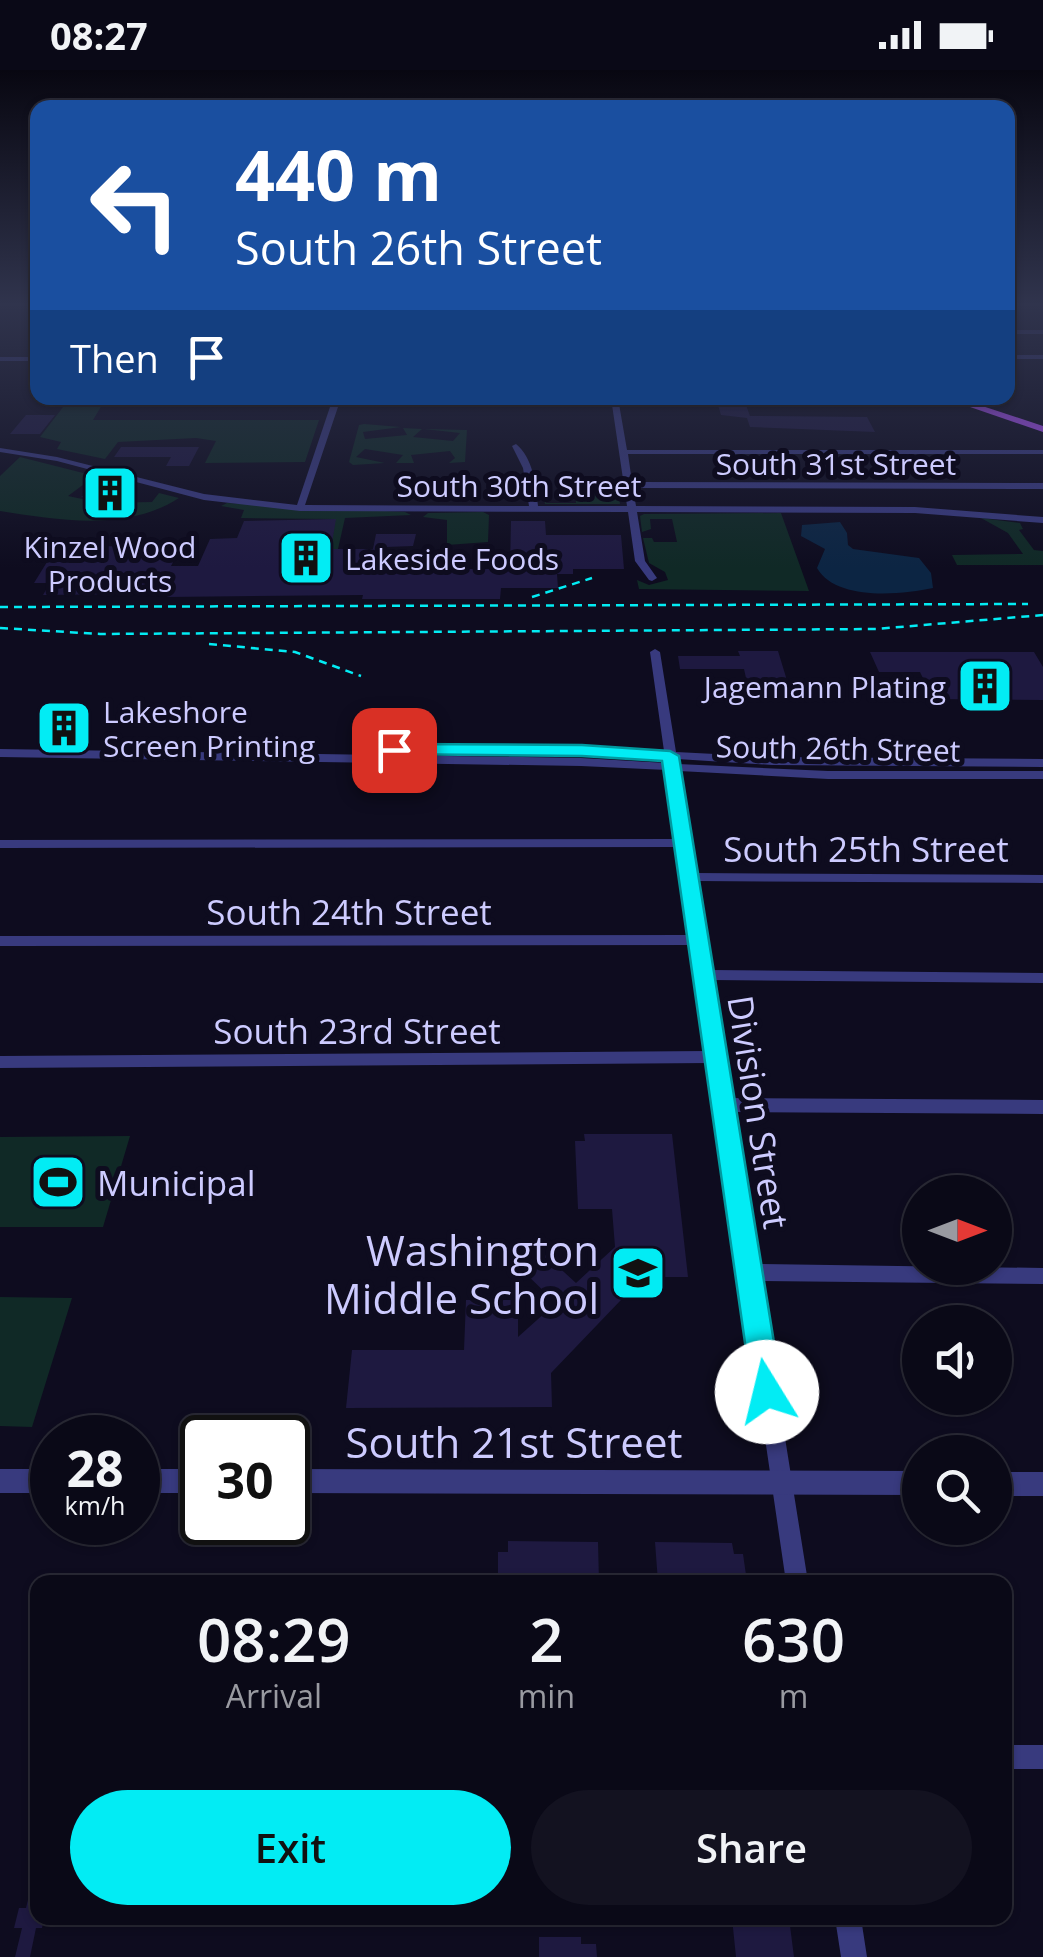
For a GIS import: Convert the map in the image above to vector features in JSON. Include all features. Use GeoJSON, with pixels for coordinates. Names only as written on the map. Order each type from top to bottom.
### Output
{"type":"FeatureCollection","features":[{"type":"Feature","properties":{"kind":"main road"},"geometry":{"type":"LineString","coordinates":[[971,405],[1042,430]]}},
{"type":"Feature","properties":{"kind":"main road"},"geometry":{"type":"LineString","coordinates":[[977,405],[1042,430]]}},
{"type":"Feature","properties":{"kind":"street"},"geometry":{"type":"LineString","coordinates":[[300,508],[335,405]]}},
{"type":"Feature","properties":{"kind":"street"},"geometry":{"type":"LineString","coordinates":[[616,405],[640,561],[652,578]]}},
{"type":"Feature","properties":{"kind":"street"},"geometry":{"type":"LineString","coordinates":[[516,446],[523,454],[534,510]]}},
{"type":"Feature","properties":{"kind":"street","name":"South 30th Street"},"geometry":{"type":"LineString","coordinates":[[0,450],[57,459],[204,497],[300,508],[915,510],[1043,520]]}},
{"type":"Feature","properties":{"kind":"street"},"geometry":{"type":"LineString","coordinates":[[623,452],[1043,452]]}},
{"type":"Feature","properties":{"kind":"street","name":"South 31st Street"},"geometry":{"type":"LineString","coordinates":[[629,485],[1043,486]]}},
{"type":"Feature","properties":{"kind":"street","name":"Division Street"},"geometry":{"type":"LineString","coordinates":[[655,652],[796,1575]]}},
{"type":"Feature","properties":{"kind":"street"},"geometry":{"type":"LineString","coordinates":[[0,767],[4,752]]}},
{"type":"Feature","properties":{"kind":"street","name":"South 26th Street"},"geometry":{"type":"LineString","coordinates":[[4,752],[1043,763]]}},
{"type":"Feature","properties":{"kind":"street","name":"South 26th Street"},"geometry":{"type":"LineString","coordinates":[[671,762],[828,775],[1043,775]]}},
{"type":"Feature","properties":{"kind":"street","name":"South 25th Street"},"geometry":{"type":"LineString","coordinates":[[0,844],[683,842]]}},
{"type":"Feature","properties":{"kind":"street","name":"South 25th Street"},"geometry":{"type":"LineString","coordinates":[[688,876],[1043,879]]}},
{"type":"Feature","properties":{"kind":"street","name":"South 24th Street"},"geometry":{"type":"LineString","coordinates":[[0,942],[698,940]]}},
{"type":"Feature","properties":{"kind":"street"},"geometry":{"type":"LineString","coordinates":[[702,974],[1043,978]]}},
{"type":"Feature","properties":{"kind":"street","name":"South 23rd Street"},"geometry":{"type":"LineString","coordinates":[[0,1062],[715,1056]]}},
{"type":"Feature","properties":{"kind":"street"},"geometry":{"type":"LineString","coordinates":[[722,1105],[1043,1107]]}},
{"type":"Feature","properties":{"kind":"street"},"geometry":{"type":"LineString","coordinates":[[748,1272],[1041,1281]]}},
{"type":"Feature","properties":{"kind":"street"},"geometry":{"type":"LineString","coordinates":[[0,1480],[30,1480]]}},
{"type":"Feature","properties":{"kind":"street","name":"South 21st Street"},"geometry":{"type":"LineString","coordinates":[[310,1481],[902,1483]]}},
{"type":"Feature","properties":{"kind":"street"},"geometry":{"type":"LineString","coordinates":[[1012,1484],[1043,1484]]}},
{"type":"Feature","properties":{"kind":"street"},"geometry":{"type":"LineString","coordinates":[[1012,1757],[1043,1757]]}},
{"type":"Feature","properties":{"kind":"street"},"geometry":{"type":"LineString","coordinates":[[849,1925],[854,1957]]}},
{"type":"Feature","properties":{"kind":"green space"},"geometry":{"type":"Polygon","coordinates":[[[65,405],[102,405],[93,420],[319,420],[305,462],[205,463],[216,441],[196,438],[118,442],[105,459],[57,449],[61,442],[40,437],[65,405]]]}},
{"type":"Feature","properties":{"kind":"green space"},"geometry":{"type":"Polygon","coordinates":[[[359,425],[401,427],[363,432],[365,439],[407,435],[403,428],[422,429],[413,437],[453,441],[460,433],[424,429],[467,430],[465,462],[449,463],[455,458],[450,451],[411,455],[414,463],[396,463],[403,455],[365,449],[356,457],[385,463],[353,465],[349,462],[359,425]]]}},
{"type":"Feature","properties":{"kind":"green space"},"geometry":{"type":"Polygon","coordinates":[[[20,457],[95,476],[68,496],[101,503],[152,502],[159,493],[179,498],[137,516],[92,521],[0,511],[0,476],[20,457]]]}},
{"type":"Feature","properties":{"kind":"green space"},"geometry":{"type":"Polygon","coordinates":[[[574,479],[587,479],[588,487],[618,487],[620,504],[545,504],[543,494],[546,503],[576,503],[574,479]]]}},
{"type":"Feature","properties":{"kind":"green space"},"geometry":{"type":"Polygon","coordinates":[[[227,503],[411,515],[345,518],[338,549],[331,549],[335,519],[241,518],[244,510],[221,506],[227,503]]]}},
{"type":"Feature","properties":{"kind":"green space"},"geometry":{"type":"Polygon","coordinates":[[[428,513],[489,515],[488,542],[447,545],[447,520],[423,517],[428,513]]]}},
{"type":"Feature","properties":{"kind":"green space"},"geometry":{"type":"Polygon","coordinates":[[[781,513],[809,591],[639,589],[637,580],[649,585],[668,580],[665,572],[649,563],[643,538],[677,542],[672,519],[650,519],[651,529],[642,532],[640,516],[781,513]]]}},
{"type":"Feature","properties":{"kind":"green space"},"geometry":{"type":"Polygon","coordinates":[[[981,518],[1020,523],[1023,529],[1019,530],[1034,550],[1043,551],[1043,565],[957,565],[952,555],[1023,554],[1008,533],[981,518]]]}},
{"type":"Feature","properties":{"kind":"green space","name":"Municipal"},"geometry":{"type":"Polygon","coordinates":[[[130,1136],[103,1227],[0,1227],[0,1137],[130,1136]]]}},
{"type":"Feature","properties":{"kind":"green space"},"geometry":{"type":"Polygon","coordinates":[[[0,1297],[72,1298],[36,1415],[30,1415],[30,1427],[0,1426],[0,1297]]]}},
{"type":"Feature","properties":{"kind":"water"},"geometry":{"type":"Polygon","coordinates":[[[840,522],[853,549],[919,558],[931,573],[933,588],[870,593],[853,591],[826,579],[817,568],[825,549],[801,536],[802,525],[840,522]]]}},
{"type":"Feature","properties":{"kind":"building"},"geometry":{"type":"Polygon","coordinates":[[[718,405],[746,405],[750,416],[867,417],[875,432],[750,427],[747,418],[721,415],[718,405]]]}},
{"type":"Feature","properties":{"kind":"building"},"geometry":{"type":"Polygon","coordinates":[[[26,415],[55,415],[40,434],[10,434],[26,415]]]}},
{"type":"Feature","properties":{"kind":"building"},"geometry":{"type":"Polygon","coordinates":[[[121,447],[199,447],[189,466],[166,466],[171,457],[114,457],[121,447]]]}},
{"type":"Feature","properties":{"kind":"building","name":"Kinzel Wood Products"},"geometry":{"type":"Polygon","coordinates":[[[103,485],[137,495],[124,502],[81,497],[103,485]]]}},
{"type":"Feature","properties":{"kind":"building","name":"Lakeside Foods"},"geometry":{"type":"Polygon","coordinates":[[[336,519],[331,549],[373,549],[376,534],[416,534],[413,546],[386,547],[382,569],[510,569],[511,521],[545,521],[546,535],[621,535],[624,569],[573,569],[573,574],[557,574],[558,588],[501,588],[500,599],[362,599],[363,595],[167,597],[171,588],[129,588],[126,594],[43,595],[50,583],[34,583],[47,562],[74,562],[84,546],[181,547],[171,566],[198,566],[210,539],[237,538],[244,521],[336,519]]]}},
{"type":"Feature","properties":{"kind":"building"},"geometry":{"type":"Polygon","coordinates":[[[738,651],[778,651],[789,687],[748,687],[744,669],[680,669],[678,656],[740,656],[738,651]]]}},
{"type":"Feature","properties":{"kind":"building","name":"Jagemann Plating"},"geometry":{"type":"Polygon","coordinates":[[[870,652],[1034,652],[1043,667],[1043,700],[933,699],[920,672],[879,672],[870,652]]]}},
{"type":"Feature","properties":{"kind":"building","name":"Lakeshore Screen Printing"},"geometry":{"type":"Polygon","coordinates":[[[47,721],[89,721],[82,734],[40,734],[47,721]]]}},
{"type":"Feature","properties":{"kind":"building","name":"Washington Middle School"},"geometry":{"type":"Polygon","coordinates":[[[584,1134],[672,1134],[688,1277],[643,1277],[551,1373],[552,1407],[346,1408],[352,1350],[464,1350],[466,1300],[518,1300],[518,1337],[556,1303],[521,1269],[541,1251],[576,1283],[615,1247],[612,1209],[578,1209],[575,1141],[585,1141],[584,1134]]]}},
{"type":"Feature","properties":{"kind":"building"},"geometry":{"type":"Polygon","coordinates":[[[508,1541],[598,1542],[599,1575],[498,1575],[498,1552],[508,1552],[508,1541]]]}},
{"type":"Feature","properties":{"kind":"building"},"geometry":{"type":"Polygon","coordinates":[[[655,1542],[732,1543],[734,1554],[743,1554],[746,1575],[657,1575],[655,1542]]]}},
{"type":"Feature","properties":{"kind":"building"},"geometry":{"type":"Polygon","coordinates":[[[30,1892],[30,1925],[43,1925],[42,1928],[36,1928],[30,1957],[15,1957],[22,1928],[14,1928],[19,1908],[26,1908],[30,1892]]]}},
{"type":"Feature","properties":{"kind":"building"},"geometry":{"type":"Polygon","coordinates":[[[733,1925],[790,1925],[794,1957],[736,1957],[733,1925]]]}},
{"type":"Feature","properties":{"kind":"building"},"geometry":{"type":"Polygon","coordinates":[[[539,1937],[581,1937],[581,1944],[596,1944],[597,1957],[539,1957],[539,1937]]]}},
{"type":"Feature","properties":{"kind":"railway"},"geometry":{"type":"LineString","coordinates":[[532,597],[592,578]]}},
{"type":"Feature","properties":{"kind":"railway"},"geometry":{"type":"LineString","coordinates":[[0,607],[1028,604]]}},
{"type":"Feature","properties":{"kind":"railway"},"geometry":{"type":"LineString","coordinates":[[0,628],[100,634],[876,629],[1043,615]]}},
{"type":"Feature","properties":{"kind":"railway"},"geometry":{"type":"LineString","coordinates":[[209,644],[295,652],[361,676]]}},
{"type":"Feature","properties":{"kind":"place","name":"Kinzel Wood Products"},"geometry":{"type":"Point","coordinates":[110,493]}},
{"type":"Feature","properties":{"kind":"place","name":"Lakeside Foods"},"geometry":{"type":"Point","coordinates":[306,558]}},
{"type":"Feature","properties":{"kind":"place","name":"Jagemann Plating"},"geometry":{"type":"Point","coordinates":[985,686]}},
{"type":"Feature","properties":{"kind":"place","name":"Lakeshore Screen Printing"},"geometry":{"type":"Point","coordinates":[64,728]}},
{"type":"Feature","properties":{"kind":"place","name":"Municipal"},"geometry":{"type":"Point","coordinates":[58,1182]}},
{"type":"Feature","properties":{"kind":"place","name":"Washington Middle School"},"geometry":{"type":"Point","coordinates":[638,1273]}},
{"type":"Feature","properties":{"kind":"route"},"geometry":{"type":"LineString","coordinates":[[394,750],[582,750],[670,756],[767,1392]]}}]}
